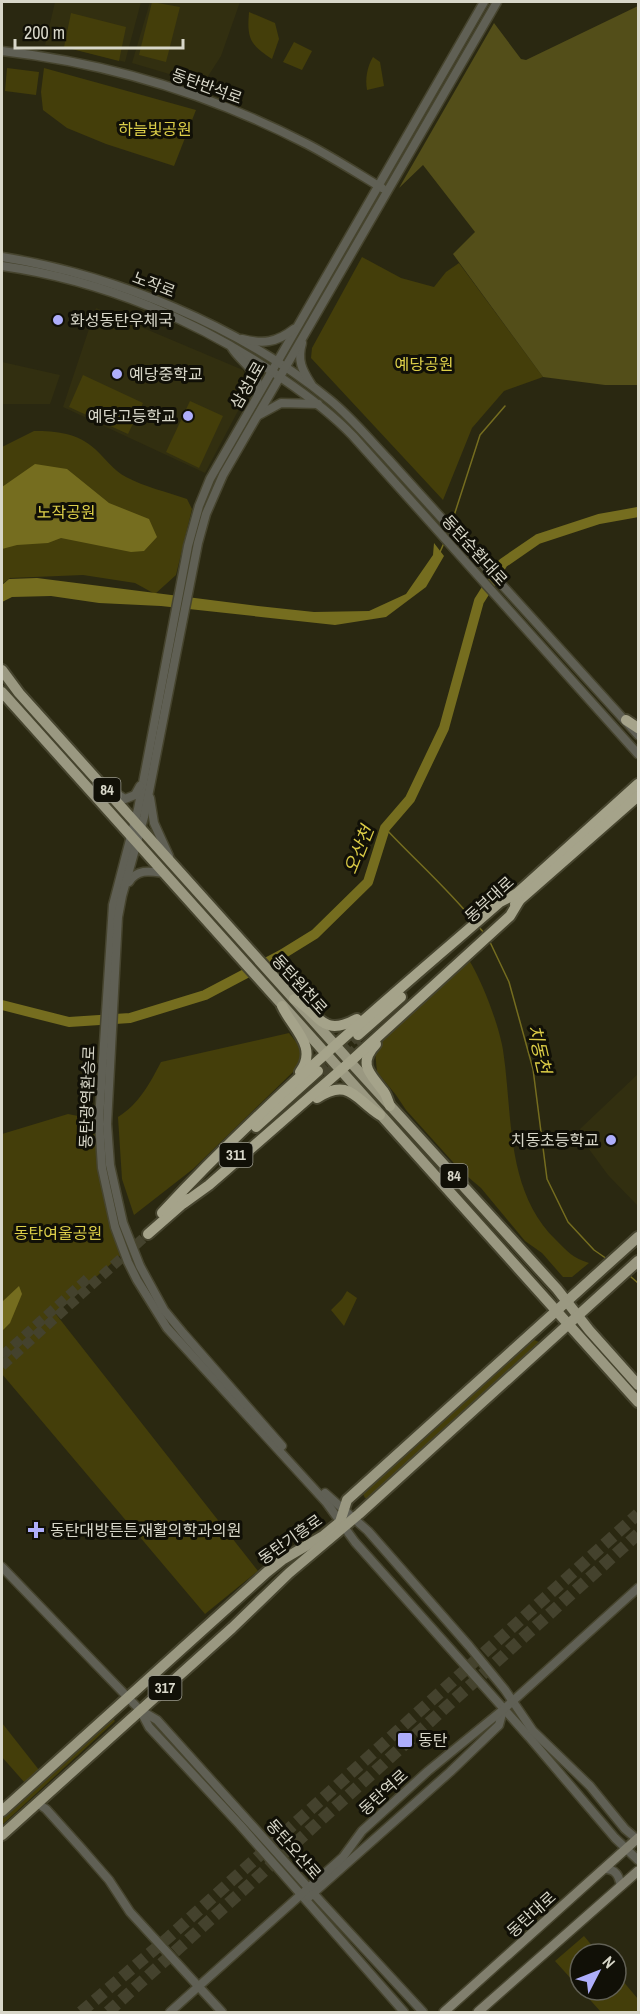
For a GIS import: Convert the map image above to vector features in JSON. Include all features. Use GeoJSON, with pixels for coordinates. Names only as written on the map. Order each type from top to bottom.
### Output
{"type":"FeatureCollection","features":[{"type":"Feature","properties":{"kind":"highway"},"geometry":{"type":"LineString","coordinates":[[626,720],[639,728]]}},
{"type":"Feature","properties":{"kind":"highway","name":"동부대로"},"geometry":{"type":"LineString","coordinates":[[518,897],[639,784]]}},
{"type":"Feature","properties":{"kind":"highway","name":"동부대로"},"geometry":{"type":"LineString","coordinates":[[360,1039],[504,909],[639,796]]}},
{"type":"Feature","properties":{"kind":"highway"},"geometry":{"type":"LineString","coordinates":[[162,1213],[210,1161],[335,1045],[368,1016],[463,947]]}},
{"type":"Feature","properties":{"kind":"highway"},"geometry":{"type":"LineString","coordinates":[[184,1203],[209,1185],[384,1031],[463,947]]}},
{"type":"Feature","properties":{"kind":"highway"},"geometry":{"type":"LineString","coordinates":[[294,999],[306,1006],[322,1022],[335,1027],[344,1026],[368,1016]]}},
{"type":"Feature","properties":{"kind":"highway"},"geometry":{"type":"LineString","coordinates":[[280,1095],[304,1066],[307,1055],[304,1041],[288,1020],[282,1006]]}},
{"type":"Feature","properties":{"kind":"highway"},"geometry":{"type":"LineString","coordinates":[[384,1031],[382,1039],[373,1048],[367,1064],[371,1077],[385,1094],[390,1106]]}},
{"type":"Feature","properties":{"kind":"highway","name":"311"},"geometry":{"type":"LineString","coordinates":[[321,1073],[184,1203],[147,1232],[162,1213],[321,1073]]}},
{"type":"Feature","properties":{"kind":"highway"},"geometry":{"type":"LineString","coordinates":[[294,1111],[329,1090],[344,1089],[356,1095],[368,1108],[380,1115]]}},
{"type":"Feature","properties":{"kind":"main road","name":"동탄원천로"},"geometry":{"type":"LineString","coordinates":[[2,670],[19,693],[578,1316]]}},
{"type":"Feature","properties":{"kind":"main road","name":"동탄원천로"},"geometry":{"type":"LineString","coordinates":[[2,692],[569,1325]]}},
{"type":"Feature","properties":{"kind":"main road","name":"동탄기흥로"},"geometry":{"type":"LineString","coordinates":[[2,1835],[232,1628],[342,1525],[347,1500],[639,1238]]}},
{"type":"Feature","properties":{"kind":"main road","name":"동탄기흥로"},"geometry":{"type":"LineString","coordinates":[[2,1811],[282,1560],[355,1518],[639,1261]]}},
{"type":"Feature","properties":{"kind":"main road","name":"84"},"geometry":{"type":"LineString","coordinates":[[578,1316],[639,1385]]}},
{"type":"Feature","properties":{"kind":"main road","name":"84"},"geometry":{"type":"LineString","coordinates":[[569,1325],[639,1402]]}},
{"type":"Feature","properties":{"kind":"main road"},"geometry":{"type":"LineString","coordinates":[[530,1335],[535,1334],[541,1339],[544,1344],[542,1349]]}},
{"type":"Feature","properties":{"kind":"main road"},"geometry":{"type":"LineString","coordinates":[[360,1488],[362,1499],[371,1503]]}},
{"type":"Feature","properties":{"kind":"main road","name":"동탄대로"},"geometry":{"type":"LineString","coordinates":[[444,2013],[638,1839]]}},
{"type":"Feature","properties":{"kind":"main road"},"geometry":{"type":"LineString","coordinates":[[478,2013],[639,1871]]}},
{"type":"Feature","properties":{"kind":"street","name":"삼성1로"},"geometry":{"type":"LineString","coordinates":[[186,582],[211,500],[223,475],[378,186],[484,2]]}},
{"type":"Feature","properties":{"kind":"street","name":"삼성1로"},"geometry":{"type":"LineString","coordinates":[[302,327],[387,191],[497,2]]}},
{"type":"Feature","properties":{"kind":"street","name":"동탄반석로"},"geometry":{"type":"LineString","coordinates":[[2,51],[82,64],[192,94],[225,106],[307,144],[387,191]]}},
{"type":"Feature","properties":{"kind":"street"},"geometry":{"type":"LineString","coordinates":[[367,179],[386,172]]}},
{"type":"Feature","properties":{"kind":"street","name":"노작로"},"geometry":{"type":"LineString","coordinates":[[2,257],[108,283],[158,301],[248,350],[278,370]]}},
{"type":"Feature","properties":{"kind":"street","name":"노작로"},"geometry":{"type":"LineString","coordinates":[[2,266],[60,273]]}},
{"type":"Feature","properties":{"kind":"street"},"geometry":{"type":"LineString","coordinates":[[253,404],[259,392],[258,381],[253,371],[235,353],[232,341],[269,342],[302,327]]}},
{"type":"Feature","properties":{"kind":"street"},"geometry":{"type":"LineString","coordinates":[[302,327],[300,363],[313,387]]}},
{"type":"Feature","properties":{"kind":"street","name":"삼성1로"},"geometry":{"type":"LineString","coordinates":[[186,582],[190,539],[199,506],[210,479],[253,404],[278,370]]}},
{"type":"Feature","properties":{"kind":"street","name":"동탄순환대로"},"geometry":{"type":"LineString","coordinates":[[278,370],[313,387],[346,415],[639,735]]}},
{"type":"Feature","properties":{"kind":"street","name":"동탄순환대로"},"geometry":{"type":"LineString","coordinates":[[278,370],[353,436],[639,754]]}},
{"type":"Feature","properties":{"kind":"street"},"geometry":{"type":"LineString","coordinates":[[296,388],[295,382],[302,380]]}},
{"type":"Feature","properties":{"kind":"street"},"geometry":{"type":"LineString","coordinates":[[256,417],[281,403],[320,405]]}},
{"type":"Feature","properties":{"kind":"street"},"geometry":{"type":"LineString","coordinates":[[138,825],[186,582]]}},
{"type":"Feature","properties":{"kind":"street"},"geometry":{"type":"LineString","coordinates":[[99,782],[125,799],[135,795],[147,778]]}},
{"type":"Feature","properties":{"kind":"street"},"geometry":{"type":"LineString","coordinates":[[147,778],[151,812],[171,862]]}},
{"type":"Feature","properties":{"kind":"street","name":"동탄광역환승로"},"geometry":{"type":"LineString","coordinates":[[113,941],[138,825]]}},
{"type":"Feature","properties":{"kind":"street","name":"동탄광역환승로"},"geometry":{"type":"LineString","coordinates":[[134,840],[115,891],[106,1080],[108,1143],[116,1200],[134,1252],[164,1310],[183,1333],[330,1499],[345,1509],[368,1531],[469,1647],[512,1702]]}},
{"type":"Feature","properties":{"kind":"street"},"geometry":{"type":"LineString","coordinates":[[122,896],[134,875],[147,871],[163,873]]}},
{"type":"Feature","properties":{"kind":"street","name":"동탄광역환승로"},"geometry":{"type":"LineString","coordinates":[[106,1080],[99,1131],[105,1188],[118,1236],[137,1280],[167,1328],[326,1502],[355,1542],[504,1709]]}},
{"type":"Feature","properties":{"kind":"street","name":"동탄오산로"},"geometry":{"type":"LineString","coordinates":[[2,1567],[140,1710],[149,1727],[403,2011]]}},
{"type":"Feature","properties":{"kind":"street","name":"동탄역로"},"geometry":{"type":"LineString","coordinates":[[311,1891],[343,1857],[362,1831],[428,1771],[512,1702],[639,1588]]}},
{"type":"Feature","properties":{"kind":"street"},"geometry":{"type":"LineString","coordinates":[[512,1702],[531,1734],[626,1849],[639,1860]]}},
{"type":"Feature","properties":{"kind":"street"},"geometry":{"type":"LineString","coordinates":[[504,1709],[517,1724],[590,1786],[625,1829],[638,1839]]}},
{"type":"Feature","properties":{"kind":"street","name":"동탄역로"},"geometry":{"type":"LineString","coordinates":[[170,2013],[290,1906],[303,1898],[445,1776],[499,1725],[504,1709]]}},
{"type":"Feature","properties":{"kind":"street","name":"동탄오산로"},"geometry":{"type":"LineString","coordinates":[[140,1710],[157,1720],[423,2013]]}},
{"type":"Feature","properties":{"kind":"street"},"geometry":{"type":"LineString","coordinates":[[468,1739],[475,1746]]}},
{"type":"Feature","properties":{"kind":"street"},"geometry":{"type":"LineString","coordinates":[[37,1803],[42,1812],[96,1872],[118,1904],[141,1931],[188,1981],[199,1986],[222,2013]]}},
{"type":"Feature","properties":{"kind":"street"},"geometry":{"type":"LineString","coordinates":[[605,1869],[615,1872],[620,1878],[621,1886]]}},
{"type":"Feature","properties":{"kind":"street"},"geometry":{"type":"LineString","coordinates":[[403,2011],[408,2009],[412,2001]]}},
{"type":"Feature","properties":{"kind":"shaded area"},"geometry":{"type":"Polygon","coordinates":[[[55,2],[141,2],[125,62],[64,47],[45,45],[55,2]]]}},
{"type":"Feature","properties":{"kind":"shaded area"},"geometry":{"type":"Polygon","coordinates":[[[150,2],[240,2],[221,56],[203,84],[132,63],[150,2]]]}},
{"type":"Feature","properties":{"kind":"shaded area"},"geometry":{"type":"Polygon","coordinates":[[[638,6],[638,385],[605,385],[543,377],[453,254],[475,232],[423,165],[399,188],[494,23],[521,59],[526,60],[638,6]]]}},
{"type":"Feature","properties":{"kind":"shaded area"},"geometry":{"type":"Polygon","coordinates":[[[96,308],[243,370],[248,384],[247,394],[205,473],[63,407],[96,308]]]}},
{"type":"Feature","properties":{"kind":"shaded area"},"geometry":{"type":"Polygon","coordinates":[[[2,362],[60,375],[50,404],[2,404],[2,362]]]}},
{"type":"Feature","properties":{"kind":"shaded area"},"geometry":{"type":"Polygon","coordinates":[[[35,464],[67,469],[109,503],[149,519],[157,537],[144,551],[131,552],[61,538],[48,543],[17,545],[2,549],[2,487],[35,464]]]}},
{"type":"Feature","properties":{"kind":"shaded area"},"geometry":{"type":"Polygon","coordinates":[[[434,543],[444,556],[426,587],[386,617],[335,625],[161,606],[99,603],[51,596],[12,597],[2,602],[2,585],[9,579],[37,578],[314,612],[369,611],[406,594],[433,555],[434,543]]]}},
{"type":"Feature","properties":{"kind":"shaded area","name":"치동초등학교"},"geometry":{"type":"Polygon","coordinates":[[[638,1074],[638,1206],[608,1175],[586,1145],[580,1129],[638,1074]]]}},
{"type":"Feature","properties":{"kind":"shaded area"},"geometry":{"type":"Polygon","coordinates":[[[19,1286],[22,1294],[10,1323],[2,1331],[2,1302],[19,1286]]]}},
{"type":"Feature","properties":{"kind":"green space"},"geometry":{"type":"Polygon","coordinates":[[[152,2],[180,7],[166,62],[139,55],[152,2]]]}},
{"type":"Feature","properties":{"kind":"green space"},"geometry":{"type":"Polygon","coordinates":[[[249,12],[275,23],[279,39],[272,59],[258,49],[251,40],[249,12]]]}},
{"type":"Feature","properties":{"kind":"green space"},"geometry":{"type":"Polygon","coordinates":[[[71,13],[126,27],[119,61],[64,47],[71,13]]]}},
{"type":"Feature","properties":{"kind":"green space"},"geometry":{"type":"Polygon","coordinates":[[[294,42],[312,51],[302,70],[283,62],[294,42]]]}},
{"type":"Feature","properties":{"kind":"green space"},"geometry":{"type":"Polygon","coordinates":[[[373,57],[380,62],[384,86],[367,90],[367,73],[373,57]]]}},
{"type":"Feature","properties":{"kind":"green space"},"geometry":{"type":"Polygon","coordinates":[[[7,68],[39,72],[36,95],[5,91],[7,68]]]}},
{"type":"Feature","properties":{"kind":"green space","name":"하늘빛공원"},"geometry":{"type":"Polygon","coordinates":[[[44,68],[196,110],[174,166],[106,144],[67,128],[43,110],[41,92],[44,68]]]}},
{"type":"Feature","properties":{"kind":"green space","name":"예당공원"},"geometry":{"type":"Polygon","coordinates":[[[362,257],[401,278],[434,287],[446,272],[459,263],[543,377],[504,391],[472,428],[443,500],[311,358],[312,348],[362,257]]]}},
{"type":"Feature","properties":{"kind":"green space"},"geometry":{"type":"Polygon","coordinates":[[[83,375],[143,403],[128,434],[69,407],[83,375]]]}},
{"type":"Feature","properties":{"kind":"green space"},"geometry":{"type":"Polygon","coordinates":[[[190,401],[223,416],[199,468],[166,452],[190,401]]]}},
{"type":"Feature","properties":{"kind":"green space","name":"노작공원"},"geometry":{"type":"Polygon","coordinates":[[[34,431],[58,432],[81,439],[126,477],[148,487],[187,499],[192,509],[176,575],[155,594],[135,583],[83,575],[10,578],[2,584],[2,447],[34,431]]]}},
{"type":"Feature","properties":{"kind":"green space"},"geometry":{"type":"Polygon","coordinates":[[[469,960],[489,1004],[501,1040],[514,1151],[519,1175],[528,1198],[539,1220],[556,1240],[571,1254],[589,1263],[572,1277],[563,1277],[542,1253],[525,1241],[481,1188],[461,1171],[406,1110],[377,1072],[375,1051],[389,1033],[469,960]]]}},
{"type":"Feature","properties":{"kind":"green space"},"geometry":{"type":"Polygon","coordinates":[[[289,1033],[301,1048],[300,1060],[294,1071],[193,1169],[134,1215],[122,1179],[118,1117],[138,1099],[161,1062],[289,1033]]]}},
{"type":"Feature","properties":{"kind":"green space","name":"동탄여울공원"},"geometry":{"type":"Polygon","coordinates":[[[68,1114],[93,1119],[99,1171],[121,1255],[55,1313],[258,1571],[205,1614],[2,1374],[2,1134],[68,1114]]]}},
{"type":"Feature","properties":{"kind":"green space"},"geometry":{"type":"Polygon","coordinates":[[[347,1291],[357,1298],[344,1326],[331,1310],[347,1291]]]}},
{"type":"Feature","properties":{"kind":"green space"},"geometry":{"type":"Polygon","coordinates":[[[530,1338],[539,1342],[370,1498],[365,1498],[363,1494],[530,1338]]]}},
{"type":"Feature","properties":{"kind":"green space"},"geometry":{"type":"Polygon","coordinates":[[[111,1717],[115,1721],[2,1825],[2,1816],[111,1717]]]}},
{"type":"Feature","properties":{"kind":"green space"},"geometry":{"type":"Polygon","coordinates":[[[2,1723],[39,1770],[25,1783],[2,1757],[2,1723]]]}},
{"type":"Feature","properties":{"kind":"green space"},"geometry":{"type":"Polygon","coordinates":[[[584,1936],[589,1942],[577,1942],[584,1936]]]}},
{"type":"Feature","properties":{"kind":"green space"},"geometry":{"type":"Polygon","coordinates":[[[568,1950],[568,1976],[555,1961],[568,1950]]]}},
{"type":"Feature","properties":{"kind":"green space"},"geometry":{"type":"Polygon","coordinates":[[[628,1987],[638,1999],[638,2012],[601,2012],[592,2002],[628,2002],[628,1987]]]}},
{"type":"Feature","properties":{"kind":"waterway"},"geometry":{"type":"LineString","coordinates":[[451,525],[480,435],[505,406]]}},
{"type":"Feature","properties":{"kind":"waterway","name":"오산천"},"geometry":{"type":"LineString","coordinates":[[2,1005],[69,1022],[130,1018],[205,995],[281,955],[315,934],[368,882],[385,828],[410,799],[444,728],[479,601],[503,563],[538,539],[599,519],[638,512]]}},
{"type":"Feature","properties":{"kind":"waterway"},"geometry":{"type":"LineString","coordinates":[[440,552],[444,543]]}},
{"type":"Feature","properties":{"kind":"waterway","name":"치동천"},"geometry":{"type":"LineString","coordinates":[[385,828],[473,920]]}},
{"type":"Feature","properties":{"kind":"waterway","name":"치동천"},"geometry":{"type":"LineString","coordinates":[[478,926],[485,934]]}},
{"type":"Feature","properties":{"kind":"waterway","name":"치동천"},"geometry":{"type":"LineString","coordinates":[[489,940],[509,982],[533,1069],[547,1179],[568,1222],[594,1250],[607,1259]]}},
{"type":"Feature","properties":{"kind":"waterway","name":"치동천"},"geometry":{"type":"LineString","coordinates":[[630,1276],[638,1283]]}},
{"type":"Feature","properties":{"kind":"tunnel"},"geometry":{"type":"LineString","coordinates":[[318,1071],[358,1035]]}},
{"type":"Feature","properties":{"kind":"tunnel"},"geometry":{"type":"LineString","coordinates":[[325,1076],[362,1043]]}},
{"type":"Feature","properties":{"kind":"tunnel"},"geometry":{"type":"LineString","coordinates":[[2,1366],[148,1234]]}},
{"type":"Feature","properties":{"kind":"tunnel"},"geometry":{"type":"LineString","coordinates":[[2,1356],[88,1278]]}},
{"type":"Feature","properties":{"kind":"tunnel"},"geometry":{"type":"LineString","coordinates":[[81,2012],[169,1937],[638,1514]]}},
{"type":"Feature","properties":{"kind":"tunnel"},"geometry":{"type":"LineString","coordinates":[[108,2012],[638,1534]]}},
{"type":"Feature","properties":{"kind":"place","name":"화성동탄우체국"},"geometry":{"type":"Point","coordinates":[58,320]}},
{"type":"Feature","properties":{"kind":"place","name":"예당중학교"},"geometry":{"type":"Point","coordinates":[117,374]}},
{"type":"Feature","properties":{"kind":"place","name":"예당고등학교"},"geometry":{"type":"Point","coordinates":[188,416]}},
{"type":"Feature","properties":{"kind":"place","name":"치동초등학교"},"geometry":{"type":"Point","coordinates":[611,1140]}},
{"type":"Feature","properties":{"kind":"place","name":"동탄대방튼튼재활의학과의원"},"geometry":{"type":"Point","coordinates":[36,1530]}},
{"type":"Feature","properties":{"kind":"place","name":"동탄"},"geometry":{"type":"Point","coordinates":[405,1740]}}]}
